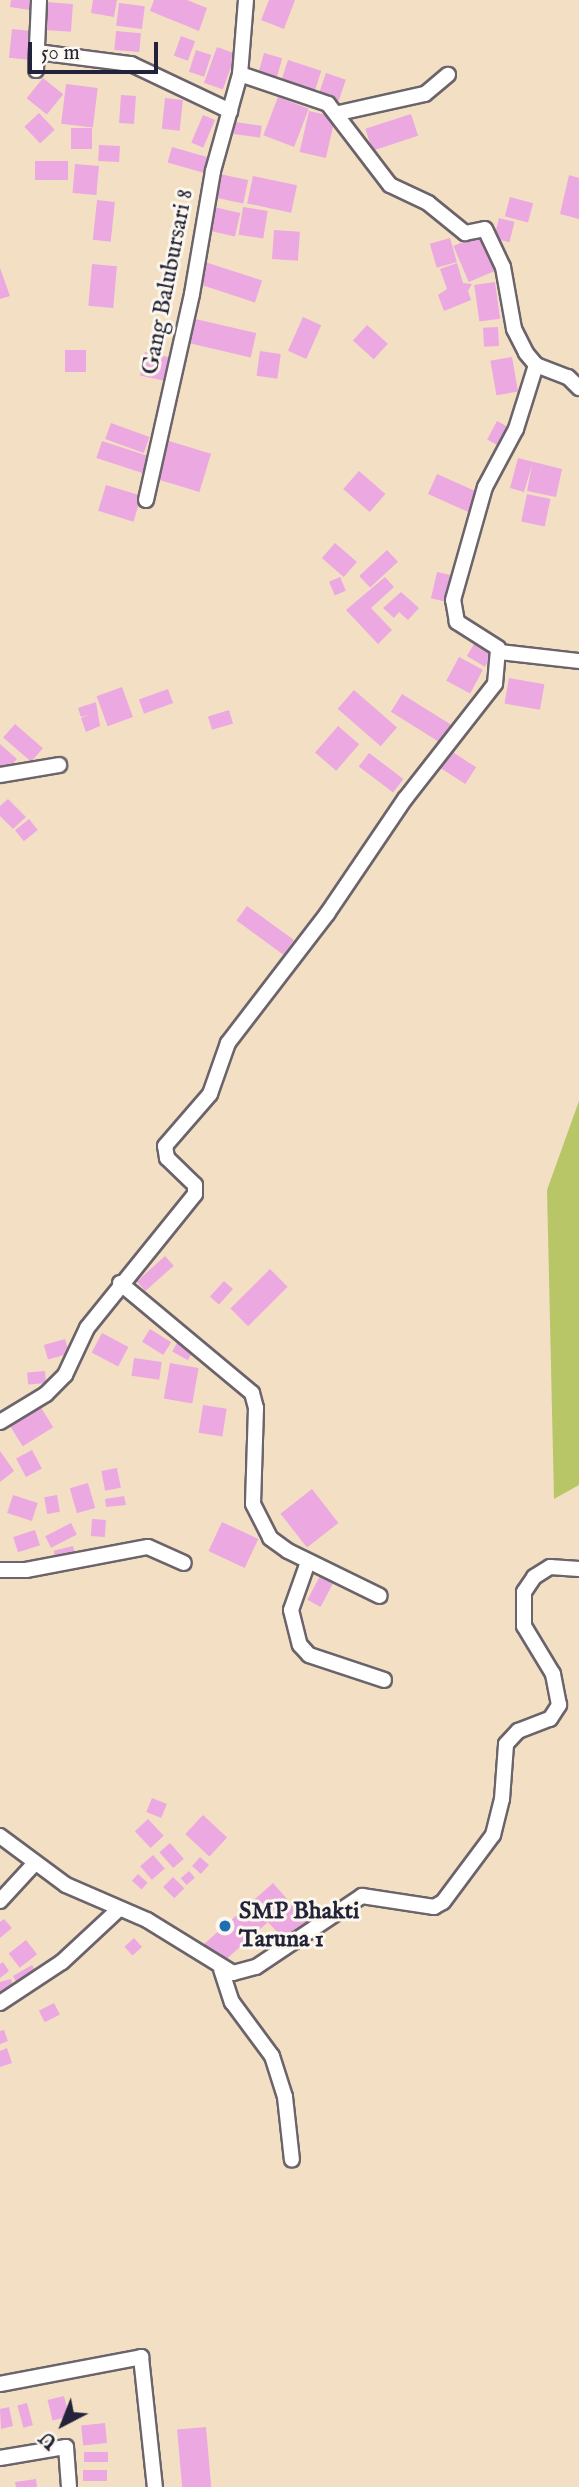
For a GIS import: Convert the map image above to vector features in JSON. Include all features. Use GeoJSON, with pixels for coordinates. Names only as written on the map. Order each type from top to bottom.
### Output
{"type":"FeatureCollection","features":[{"type":"Feature","properties":{"kind":"street"},"geometry":{"type":"LineString","coordinates":[[36,70],[39,0]]}},
{"type":"Feature","properties":{"kind":"street","name":"Gang Balubursari 8"},"geometry":{"type":"LineString","coordinates":[[146,500],[192,294],[213,171],[240,74],[246,0]]}},
{"type":"Feature","properties":{"kind":"street"},"geometry":{"type":"LineString","coordinates":[[37,52],[131,64],[230,111]]}},
{"type":"Feature","properties":{"kind":"street"},"geometry":{"type":"LineString","coordinates":[[240,74],[321,101],[339,113],[390,186],[428,203],[465,233],[485,229],[503,267],[514,329],[536,365],[568,377],[579,388]]}},
{"type":"Feature","properties":{"kind":"street"},"geometry":{"type":"LineString","coordinates":[[339,113],[425,94],[448,75]]}},
{"type":"Feature","properties":{"kind":"street"},"geometry":{"type":"LineString","coordinates":[[536,365],[516,429],[485,487],[453,600],[457,622],[500,652],[579,661]]}},
{"type":"Feature","properties":{"kind":"street"},"geometry":{"type":"LineString","coordinates":[[0,1422],[46,1394],[65,1375],[80,1338],[120,1283],[196,1192],[167,1158],[165,1146],[210,1094],[228,1043],[327,914],[405,799],[484,702],[495,684],[500,652]]}},
{"type":"Feature","properties":{"kind":"street"},"geometry":{"type":"LineString","coordinates":[[0,775],[59,765]]}},
{"type":"Feature","properties":{"kind":"street"},"geometry":{"type":"LineString","coordinates":[[120,1283],[252,1393],[256,1408],[253,1504],[270,1538],[308,1562],[380,1596]]}},
{"type":"Feature","properties":{"kind":"street"},"geometry":{"type":"LineString","coordinates":[[0,1570],[26,1570],[148,1546],[184,1563]]}},
{"type":"Feature","properties":{"kind":"street"},"geometry":{"type":"LineString","coordinates":[[308,1562],[291,1610],[300,1646],[309,1655],[384,1680]]}},
{"type":"Feature","properties":{"kind":"street"},"geometry":{"type":"LineString","coordinates":[[0,1836],[84,1896],[147,1920],[221,1969],[233,1973],[256,1967],[362,1896],[382,1896],[425,1908],[443,1902],[493,1835],[502,1799],[506,1744],[518,1731],[550,1719],[559,1705],[554,1674],[524,1626],[524,1592],[534,1577],[550,1567],[579,1569]]}},
{"type":"Feature","properties":{"kind":"street"},"geometry":{"type":"LineString","coordinates":[[0,1901],[35,1863]]}},
{"type":"Feature","properties":{"kind":"street"},"geometry":{"type":"LineString","coordinates":[[0,2003],[62,1962],[119,1909]]}},
{"type":"Feature","properties":{"kind":"street"},"geometry":{"type":"LineString","coordinates":[[221,1969],[232,2002],[272,2056],[285,2097],[292,2160]]}},
{"type":"Feature","properties":{"kind":"street"},"geometry":{"type":"LineString","coordinates":[[0,2384],[141,2357],[155,2487]]}},
{"type":"Feature","properties":{"kind":"street"},"geometry":{"type":"LineString","coordinates":[[0,2458],[66,2447],[69,2487]]}},
{"type":"Feature","properties":{"kind":"green space"},"geometry":{"type":"Polygon","coordinates":[[[579,1101],[579,1485],[554,1499],[547,1190],[579,1101]]]}},
{"type":"Feature","properties":{"kind":"building"},"geometry":{"type":"Polygon","coordinates":[[[11,0],[32,0],[30,10],[10,7],[11,0]]]}},
{"type":"Feature","properties":{"kind":"building"},"geometry":{"type":"Polygon","coordinates":[[[93,0],[117,0],[114,17],[91,13],[93,0]]]}},
{"type":"Feature","properties":{"kind":"building"},"geometry":{"type":"Polygon","coordinates":[[[154,0],[187,0],[207,8],[199,31],[150,11],[154,0]]]}},
{"type":"Feature","properties":{"kind":"building"},"geometry":{"type":"Polygon","coordinates":[[[269,0],[295,0],[284,29],[261,20],[269,0]]]}},
{"type":"Feature","properties":{"kind":"building"},"geometry":{"type":"Polygon","coordinates":[[[46,2],[73,4],[71,32],[44,30],[46,2]]]}},
{"type":"Feature","properties":{"kind":"building"},"geometry":{"type":"Polygon","coordinates":[[[119,3],[145,6],[142,29],[116,26],[119,3]]]}},
{"type":"Feature","properties":{"kind":"building"},"geometry":{"type":"Polygon","coordinates":[[[12,29],[31,31],[28,60],[9,58],[12,29]]]}},
{"type":"Feature","properties":{"kind":"building"},"geometry":{"type":"Polygon","coordinates":[[[116,31],[141,33],[139,52],[114,50],[116,31]]]}},
{"type":"Feature","properties":{"kind":"building"},"geometry":{"type":"Polygon","coordinates":[[[181,36],[195,41],[188,61],[174,56],[181,36]]]}},
{"type":"Feature","properties":{"kind":"building"},"geometry":{"type":"Polygon","coordinates":[[[217,47],[236,54],[223,90],[204,83],[217,47]]]}},
{"type":"Feature","properties":{"kind":"building"},"geometry":{"type":"Polygon","coordinates":[[[196,50],[211,55],[204,77],[189,72],[196,50]]]}},
{"type":"Feature","properties":{"kind":"building"},"geometry":{"type":"Polygon","coordinates":[[[264,53],[282,58],[276,81],[257,76],[264,53]]]}},
{"type":"Feature","properties":{"kind":"building"},"geometry":{"type":"Polygon","coordinates":[[[288,60],[321,71],[314,94],[281,83],[288,60]]]}},
{"type":"Feature","properties":{"kind":"building"},"geometry":{"type":"Polygon","coordinates":[[[326,73],[346,80],[339,101],[319,94],[326,73]]]}},
{"type":"Feature","properties":{"kind":"building"},"geometry":{"type":"Polygon","coordinates":[[[43,78],[63,94],[47,115],[27,98],[43,78]]]}},
{"type":"Feature","properties":{"kind":"building"},"geometry":{"type":"Polygon","coordinates":[[[66,84],[98,88],[93,128],[61,124],[66,84]]]}},
{"type":"Feature","properties":{"kind":"building"},"geometry":{"type":"Polygon","coordinates":[[[121,95],[136,96],[134,124],[119,123],[121,95]]]}},
{"type":"Feature","properties":{"kind":"building"},"geometry":{"type":"Polygon","coordinates":[[[278,97],[309,109],[294,147],[263,135],[278,97]]]}},
{"type":"Feature","properties":{"kind":"building"},"geometry":{"type":"Polygon","coordinates":[[[165,98],[183,100],[180,131],[162,129],[165,98]]]}},
{"type":"Feature","properties":{"kind":"building"},"geometry":{"type":"Polygon","coordinates":[[[309,111],[335,117],[326,158],[300,152],[309,111]]]}},
{"type":"Feature","properties":{"kind":"building"},"geometry":{"type":"Polygon","coordinates":[[[39,113],[55,130],[40,143],[24,127],[39,113]]]}},
{"type":"Feature","properties":{"kind":"building"},"geometry":{"type":"Polygon","coordinates":[[[411,114],[418,136],[372,151],[365,129],[411,114]]]}},
{"type":"Feature","properties":{"kind":"building"},"geometry":{"type":"Polygon","coordinates":[[[203,115],[215,120],[203,148],[191,143],[203,115]]]}},
{"type":"Feature","properties":{"kind":"building"},"geometry":{"type":"Polygon","coordinates":[[[235,122],[262,126],[260,138],[233,134],[235,122]]]}},
{"type":"Feature","properties":{"kind":"building"},"geometry":{"type":"Polygon","coordinates":[[[71,128],[92,128],[92,149],[71,149],[71,128]]]}},
{"type":"Feature","properties":{"kind":"building"},"geometry":{"type":"Polygon","coordinates":[[[99,145],[120,146],[119,162],[98,161],[99,145]]]}},
{"type":"Feature","properties":{"kind":"building"},"geometry":{"type":"Polygon","coordinates":[[[172,147],[210,158],[206,173],[168,162],[172,147]]]}},
{"type":"Feature","properties":{"kind":"building"},"geometry":{"type":"Polygon","coordinates":[[[35,161],[68,161],[68,180],[35,180],[35,161]]]}},
{"type":"Feature","properties":{"kind":"building"},"geometry":{"type":"Polygon","coordinates":[[[75,164],[99,166],[96,195],[72,193],[75,164]]]}},
{"type":"Feature","properties":{"kind":"building"},"geometry":{"type":"Polygon","coordinates":[[[215,173],[248,180],[243,204],[210,196],[215,173]]]}},
{"type":"Feature","properties":{"kind":"building"},"geometry":{"type":"Polygon","coordinates":[[[569,175],[579,178],[579,219],[560,214],[569,175]]]}},
{"type":"Feature","properties":{"kind":"building"},"geometry":{"type":"Polygon","coordinates":[[[253,176],[297,185],[291,213],[247,203],[253,176]]]}},
{"type":"Feature","properties":{"kind":"building"},"geometry":{"type":"Polygon","coordinates":[[[510,197],[533,203],[528,223],[505,216],[510,197]]]}},
{"type":"Feature","properties":{"kind":"building"},"geometry":{"type":"Polygon","coordinates":[[[97,200],[115,202],[111,242],[93,240],[97,200]]]}},
{"type":"Feature","properties":{"kind":"building"},"geometry":{"type":"Polygon","coordinates":[[[214,207],[240,213],[235,236],[209,230],[214,207]]]}},
{"type":"Feature","properties":{"kind":"building"},"geometry":{"type":"Polygon","coordinates":[[[243,207],[268,211],[263,239],[239,235],[243,207]]]}},
{"type":"Feature","properties":{"kind":"building"},"geometry":{"type":"Polygon","coordinates":[[[499,218],[515,222],[509,242],[494,238],[499,218]]]}},
{"type":"Feature","properties":{"kind":"building"},"geometry":{"type":"Polygon","coordinates":[[[274,230],[300,232],[298,261],[272,259],[274,230]]]}},
{"type":"Feature","properties":{"kind":"building"},"geometry":{"type":"Polygon","coordinates":[[[482,234],[497,270],[469,282],[453,246],[482,234]]]}},
{"type":"Feature","properties":{"kind":"building"},"geometry":{"type":"Polygon","coordinates":[[[450,238],[457,262],[437,268],[430,244],[450,238]]]}},
{"type":"Feature","properties":{"kind":"building"},"geometry":{"type":"Polygon","coordinates":[[[205,262],[262,281],[255,302],[198,284],[205,262]]]}},
{"type":"Feature","properties":{"kind":"building"},"geometry":{"type":"Polygon","coordinates":[[[457,263],[463,283],[472,284],[468,291],[471,300],[444,311],[438,295],[447,289],[440,269],[457,263]]]}},
{"type":"Feature","properties":{"kind":"building"},"geometry":{"type":"Polygon","coordinates":[[[92,264],[117,266],[113,308],[88,306],[92,264]]]}},
{"type":"Feature","properties":{"kind":"building"},"geometry":{"type":"Polygon","coordinates":[[[0,268],[10,296],[0,299],[0,268]]]}},
{"type":"Feature","properties":{"kind":"building"},"geometry":{"type":"Polygon","coordinates":[[[495,282],[500,319],[479,322],[474,285],[495,282]]]}},
{"type":"Feature","properties":{"kind":"building"},"geometry":{"type":"Polygon","coordinates":[[[303,317],[321,325],[306,359],[288,351],[303,317]]]}},
{"type":"Feature","properties":{"kind":"building"},"geometry":{"type":"Polygon","coordinates":[[[191,318],[256,333],[251,357],[185,342],[191,318]]]}},
{"type":"Feature","properties":{"kind":"building"},"geometry":{"type":"Polygon","coordinates":[[[367,325],[388,344],[374,359],[353,341],[367,325]]]}},
{"type":"Feature","properties":{"kind":"building"},"geometry":{"type":"Polygon","coordinates":[[[498,327],[499,346],[484,347],[483,328],[498,327]]]}},
{"type":"Feature","properties":{"kind":"building"},"geometry":{"type":"Polygon","coordinates":[[[65,350],[86,350],[86,372],[65,372],[65,350]]]}},
{"type":"Feature","properties":{"kind":"building"},"geometry":{"type":"Polygon","coordinates":[[[260,351],[281,354],[277,379],[257,376],[260,351]]]}},
{"type":"Feature","properties":{"kind":"building"},"geometry":{"type":"Polygon","coordinates":[[[145,352],[169,357],[164,381],[140,375],[145,352]]]}},
{"type":"Feature","properties":{"kind":"building"},"geometry":{"type":"Polygon","coordinates":[[[512,357],[518,391],[496,395],[490,361],[512,357]]]}},
{"type":"Feature","properties":{"kind":"building"},"geometry":{"type":"Polygon","coordinates":[[[497,421],[512,429],[502,448],[487,440],[497,421]]]}},
{"type":"Feature","properties":{"kind":"building"},"geometry":{"type":"Polygon","coordinates":[[[111,423],[150,437],[144,453],[105,439],[111,423]]]}},
{"type":"Feature","properties":{"kind":"building"},"geometry":{"type":"Polygon","coordinates":[[[102,441],[153,458],[148,475],[96,458],[102,441]]]}},
{"type":"Feature","properties":{"kind":"building"},"geometry":{"type":"Polygon","coordinates":[[[169,441],[211,454],[199,492],[157,479],[169,441]]]}},
{"type":"Feature","properties":{"kind":"building"},"geometry":{"type":"Polygon","coordinates":[[[518,458],[562,469],[556,497],[527,491],[532,465],[524,492],[510,488],[518,458]]]}},
{"type":"Feature","properties":{"kind":"building"},"geometry":{"type":"Polygon","coordinates":[[[359,471],[385,494],[370,512],[343,489],[359,471]]]}},
{"type":"Feature","properties":{"kind":"building"},"geometry":{"type":"Polygon","coordinates":[[[437,474],[481,494],[472,514],[428,494],[437,474]]]}},
{"type":"Feature","properties":{"kind":"building"},"geometry":{"type":"Polygon","coordinates":[[[106,485],[141,496],[133,522],[98,511],[106,485]]]}},
{"type":"Feature","properties":{"kind":"building"},"geometry":{"type":"Polygon","coordinates":[[[527,494],[550,499],[545,526],[521,521],[527,494]]]}},
{"type":"Feature","properties":{"kind":"building"},"geometry":{"type":"Polygon","coordinates":[[[335,543],[357,562],[344,577],[322,558],[335,543]]]}},
{"type":"Feature","properties":{"kind":"building"},"geometry":{"type":"Polygon","coordinates":[[[387,550],[398,562],[370,588],[359,576],[387,550]]]}},
{"type":"Feature","properties":{"kind":"building"},"geometry":{"type":"Polygon","coordinates":[[[437,572],[454,576],[447,602],[431,598],[437,572]]]}},
{"type":"Feature","properties":{"kind":"building"},"geometry":{"type":"Polygon","coordinates":[[[340,577],[346,591],[335,595],[329,582],[340,577]]]}},
{"type":"Feature","properties":{"kind":"building"},"geometry":{"type":"Polygon","coordinates":[[[385,577],[394,587],[371,608],[392,630],[378,644],[346,610],[385,577]]]}},
{"type":"Feature","properties":{"kind":"building"},"geometry":{"type":"Polygon","coordinates":[[[401,592],[419,608],[408,620],[399,612],[394,618],[383,608],[401,592]]]}},
{"type":"Feature","properties":{"kind":"building"},"geometry":{"type":"Polygon","coordinates":[[[474,644],[492,655],[485,667],[467,656],[474,644]]]}},
{"type":"Feature","properties":{"kind":"building"},"geometry":{"type":"Polygon","coordinates":[[[459,657],[483,670],[470,694],[446,681],[459,657]]]}},
{"type":"Feature","properties":{"kind":"building"},"geometry":{"type":"Polygon","coordinates":[[[509,678],[544,684],[540,710],[504,704],[509,678]]]}},
{"type":"Feature","properties":{"kind":"building"},"geometry":{"type":"Polygon","coordinates":[[[122,687],[133,717],[108,726],[97,696],[122,687]]]}},
{"type":"Feature","properties":{"kind":"building"},"geometry":{"type":"Polygon","coordinates":[[[168,689],[173,703],[144,714],[139,700],[168,689]]]}},
{"type":"Feature","properties":{"kind":"building"},"geometry":{"type":"Polygon","coordinates":[[[354,690],[397,727],[381,746],[338,709],[354,690]]]}},
{"type":"Feature","properties":{"kind":"building"},"geometry":{"type":"Polygon","coordinates":[[[402,694],[456,728],[445,746],[391,712],[402,694]]]}},
{"type":"Feature","properties":{"kind":"building"},"geometry":{"type":"Polygon","coordinates":[[[96,702],[100,726],[86,732],[81,718],[91,714],[81,717],[78,708],[96,702]]]}},
{"type":"Feature","properties":{"kind":"building"},"geometry":{"type":"Polygon","coordinates":[[[229,710],[233,723],[212,730],[208,716],[229,710]]]}},
{"type":"Feature","properties":{"kind":"building"},"geometry":{"type":"Polygon","coordinates":[[[15,724],[43,748],[31,762],[3,738],[15,724]]]}},
{"type":"Feature","properties":{"kind":"building"},"geometry":{"type":"Polygon","coordinates":[[[338,726],[359,744],[336,771],[315,752],[338,726]]]}},
{"type":"Feature","properties":{"kind":"building"},"geometry":{"type":"Polygon","coordinates":[[[0,744],[17,759],[3,774],[0,772],[0,744]]]}},
{"type":"Feature","properties":{"kind":"building"},"geometry":{"type":"Polygon","coordinates":[[[451,751],[476,767],[465,784],[440,768],[451,751]]]}},
{"type":"Feature","properties":{"kind":"building"},"geometry":{"type":"Polygon","coordinates":[[[369,753],[403,779],[393,792],[359,767],[369,753]]]}},
{"type":"Feature","properties":{"kind":"building"},"geometry":{"type":"Polygon","coordinates":[[[8,799],[26,817],[13,829],[0,816],[0,806],[8,799]]]}},
{"type":"Feature","properties":{"kind":"building"},"geometry":{"type":"Polygon","coordinates":[[[29,819],[38,830],[24,841],[15,830],[29,819]]]}},
{"type":"Feature","properties":{"kind":"building"},"geometry":{"type":"Polygon","coordinates":[[[247,906],[294,940],[283,955],[236,921],[247,906]]]}},
{"type":"Feature","properties":{"kind":"building"},"geometry":{"type":"Polygon","coordinates":[[[165,1256],[174,1266],[145,1291],[137,1281],[165,1256]]]}},
{"type":"Feature","properties":{"kind":"building"},"geometry":{"type":"Polygon","coordinates":[[[270,1269],[288,1287],[248,1326],[230,1309],[270,1269]]]}},
{"type":"Feature","properties":{"kind":"building"},"geometry":{"type":"Polygon","coordinates":[[[224,1281],[233,1289],[219,1305],[210,1297],[224,1281]]]}},
{"type":"Feature","properties":{"kind":"building"},"geometry":{"type":"Polygon","coordinates":[[[150,1329],[171,1342],[163,1355],[142,1342],[150,1329]]]}},
{"type":"Feature","properties":{"kind":"building"},"geometry":{"type":"Polygon","coordinates":[[[102,1333],[128,1347],[118,1367],[92,1352],[102,1333]]]}},
{"type":"Feature","properties":{"kind":"building"},"geometry":{"type":"Polygon","coordinates":[[[65,1339],[69,1353],[48,1359],[44,1345],[65,1339]]]}},
{"type":"Feature","properties":{"kind":"building"},"geometry":{"type":"Polygon","coordinates":[[[178,1341],[194,1350],[188,1360],[172,1351],[178,1341]]]}},
{"type":"Feature","properties":{"kind":"building"},"geometry":{"type":"Polygon","coordinates":[[[134,1358],[162,1362],[159,1380],[131,1376],[134,1358]]]}},
{"type":"Feature","properties":{"kind":"building"},"geometry":{"type":"Polygon","coordinates":[[[170,1363],[199,1368],[192,1403],[164,1398],[170,1363]]]}},
{"type":"Feature","properties":{"kind":"building"},"geometry":{"type":"Polygon","coordinates":[[[45,1371],[46,1383],[28,1385],[27,1373],[45,1371]]]}},
{"type":"Feature","properties":{"kind":"building"},"geometry":{"type":"Polygon","coordinates":[[[203,1405],[227,1409],[222,1436],[199,1433],[203,1405]]]}},
{"type":"Feature","properties":{"kind":"building"},"geometry":{"type":"Polygon","coordinates":[[[40,1406],[53,1427],[23,1446],[9,1425],[40,1406]]]}},
{"type":"Feature","properties":{"kind":"building"},"geometry":{"type":"Polygon","coordinates":[[[32,1450],[42,1469],[26,1477],[16,1458],[32,1450]]]}},
{"type":"Feature","properties":{"kind":"building"},"geometry":{"type":"Polygon","coordinates":[[[0,1451],[14,1471],[0,1482],[0,1451]]]}},
{"type":"Feature","properties":{"kind":"building"},"geometry":{"type":"Polygon","coordinates":[[[117,1468],[121,1488],[105,1491],[101,1471],[117,1468]]]}},
{"type":"Feature","properties":{"kind":"building"},"geometry":{"type":"Polygon","coordinates":[[[88,1483],[95,1508],[77,1513],[70,1488],[88,1483]]]}},
{"type":"Feature","properties":{"kind":"building"},"geometry":{"type":"Polygon","coordinates":[[[312,1489],[338,1523],[307,1548],[280,1514],[312,1489]]]}},
{"type":"Feature","properties":{"kind":"building"},"geometry":{"type":"Polygon","coordinates":[[[13,1495],[38,1503],[32,1521],[7,1513],[13,1495]]]}},
{"type":"Feature","properties":{"kind":"building"},"geometry":{"type":"Polygon","coordinates":[[[57,1495],[60,1512],[47,1514],[44,1497],[57,1495]]]}},
{"type":"Feature","properties":{"kind":"building"},"geometry":{"type":"Polygon","coordinates":[[[124,1496],[126,1505],[106,1507],[105,1499],[124,1496]]]}},
{"type":"Feature","properties":{"kind":"building"},"geometry":{"type":"Polygon","coordinates":[[[92,1519],[106,1520],[105,1537],[91,1536],[92,1519]]]}},
{"type":"Feature","properties":{"kind":"building"},"geometry":{"type":"Polygon","coordinates":[[[222,1522],[258,1539],[245,1568],[208,1551],[222,1522]]]}},
{"type":"Feature","properties":{"kind":"building"},"geometry":{"type":"Polygon","coordinates":[[[71,1523],[77,1535],[51,1548],[45,1536],[71,1523]]]}},
{"type":"Feature","properties":{"kind":"building"},"geometry":{"type":"Polygon","coordinates":[[[35,1530],[40,1545],[18,1552],[13,1537],[35,1530]]]}},
{"type":"Feature","properties":{"kind":"building"},"geometry":{"type":"Polygon","coordinates":[[[73,1546],[75,1554],[56,1559],[54,1551],[73,1546]]]}},
{"type":"Feature","properties":{"kind":"building"},"geometry":{"type":"Polygon","coordinates":[[[320,1576],[333,1583],[321,1607],[307,1600],[320,1576]]]}},
{"type":"Feature","properties":{"kind":"building"},"geometry":{"type":"Polygon","coordinates":[[[152,1798],[167,1804],[161,1818],[146,1812],[152,1798]]]}},
{"type":"Feature","properties":{"kind":"building"},"geometry":{"type":"Polygon","coordinates":[[[203,1815],[227,1838],[209,1857],[185,1834],[203,1815]]]}},
{"type":"Feature","properties":{"kind":"building"},"geometry":{"type":"Polygon","coordinates":[[[148,1819],[164,1836],[151,1848],[135,1831],[148,1819]]]}},
{"type":"Feature","properties":{"kind":"building"},"geometry":{"type":"Polygon","coordinates":[[[170,1843],[184,1859],[173,1868],[159,1852],[170,1843]]]}},
{"type":"Feature","properties":{"kind":"building"},"geometry":{"type":"Polygon","coordinates":[[[153,1855],[165,1869],[152,1880],[140,1866],[153,1855]]]}},
{"type":"Feature","properties":{"kind":"building"},"geometry":{"type":"Polygon","coordinates":[[[200,1857],[209,1865],[201,1874],[192,1866],[200,1857]]]}},
{"type":"Feature","properties":{"kind":"building"},"geometry":{"type":"Polygon","coordinates":[[[189,1871],[195,1878],[187,1885],[181,1878],[189,1871]]]}},
{"type":"Feature","properties":{"kind":"building"},"geometry":{"type":"Polygon","coordinates":[[[138,1874],[148,1883],[142,1889],[132,1881],[138,1874]]]}},
{"type":"Feature","properties":{"kind":"building"},"geometry":{"type":"Polygon","coordinates":[[[173,1877],[184,1888],[174,1898],[163,1887],[173,1877]]]}},
{"type":"Feature","properties":{"kind":"building"},"geometry":{"type":"Polygon","coordinates":[[[273,1883],[307,1922],[285,1941],[268,1922],[222,1963],[204,1944],[273,1883]]]}},
{"type":"Feature","properties":{"kind":"building"},"geometry":{"type":"Polygon","coordinates":[[[4,1919],[12,1928],[0,1938],[0,1922],[4,1919]]]}},
{"type":"Feature","properties":{"kind":"building"},"geometry":{"type":"Polygon","coordinates":[[[134,1938],[142,1947],[132,1956],[124,1947],[134,1938]]]}},
{"type":"Feature","properties":{"kind":"building"},"geometry":{"type":"Polygon","coordinates":[[[26,1940],[37,1954],[20,1968],[9,1954],[26,1940]]]}},
{"type":"Feature","properties":{"kind":"building"},"geometry":{"type":"Polygon","coordinates":[[[3,1962],[9,1971],[0,1978],[0,1964],[3,1962]]]}},
{"type":"Feature","properties":{"kind":"building"},"geometry":{"type":"Polygon","coordinates":[[[32,1965],[36,1972],[17,1983],[13,1976],[32,1965]]]}},
{"type":"Feature","properties":{"kind":"building"},"geometry":{"type":"Polygon","coordinates":[[[11,1979],[15,1992],[0,1997],[0,1982],[11,1979]]]}},
{"type":"Feature","properties":{"kind":"building"},"geometry":{"type":"Polygon","coordinates":[[[54,2003],[60,2015],[45,2022],[39,2011],[54,2003]]]}},
{"type":"Feature","properties":{"kind":"building"},"geometry":{"type":"Polygon","coordinates":[[[4,2030],[8,2041],[0,2044],[0,2031],[4,2030]]]}},
{"type":"Feature","properties":{"kind":"building"},"geometry":{"type":"Polygon","coordinates":[[[7,2048],[12,2063],[0,2067],[0,2051],[7,2048]]]}},
{"type":"Feature","properties":{"kind":"building"},"geometry":{"type":"Polygon","coordinates":[[[64,2396],[69,2416],[53,2420],[48,2400],[64,2396]]]}},
{"type":"Feature","properties":{"kind":"building"},"geometry":{"type":"Polygon","coordinates":[[[27,2403],[33,2425],[23,2428],[17,2406],[27,2403]]]}},
{"type":"Feature","properties":{"kind":"building"},"geometry":{"type":"Polygon","coordinates":[[[9,2407],[13,2426],[1,2429],[0,2409],[9,2407]]]}},
{"type":"Feature","properties":{"kind":"building"},"geometry":{"type":"Polygon","coordinates":[[[105,2423],[107,2443],[83,2445],[81,2426],[105,2423]]]}},
{"type":"Feature","properties":{"kind":"building"},"geometry":{"type":"Polygon","coordinates":[[[206,2427],[211,2487],[182,2487],[177,2430],[206,2427]]]}},
{"type":"Feature","properties":{"kind":"building"},"geometry":{"type":"Polygon","coordinates":[[[84,2452],[108,2452],[108,2462],[84,2462],[84,2452]]]}},
{"type":"Feature","properties":{"kind":"building"},"geometry":{"type":"Polygon","coordinates":[[[83,2470],[107,2470],[107,2481],[83,2481],[83,2470]]]}},
{"type":"Feature","properties":{"kind":"building"},"geometry":{"type":"Polygon","coordinates":[[[36,2479],[37,2487],[16,2487],[15,2482],[36,2479]]]}},
{"type":"Feature","properties":{"kind":"place","name":"SMP Bhakti Taruna 1"},"geometry":{"type":"Point","coordinates":[225,1926]}}]}
